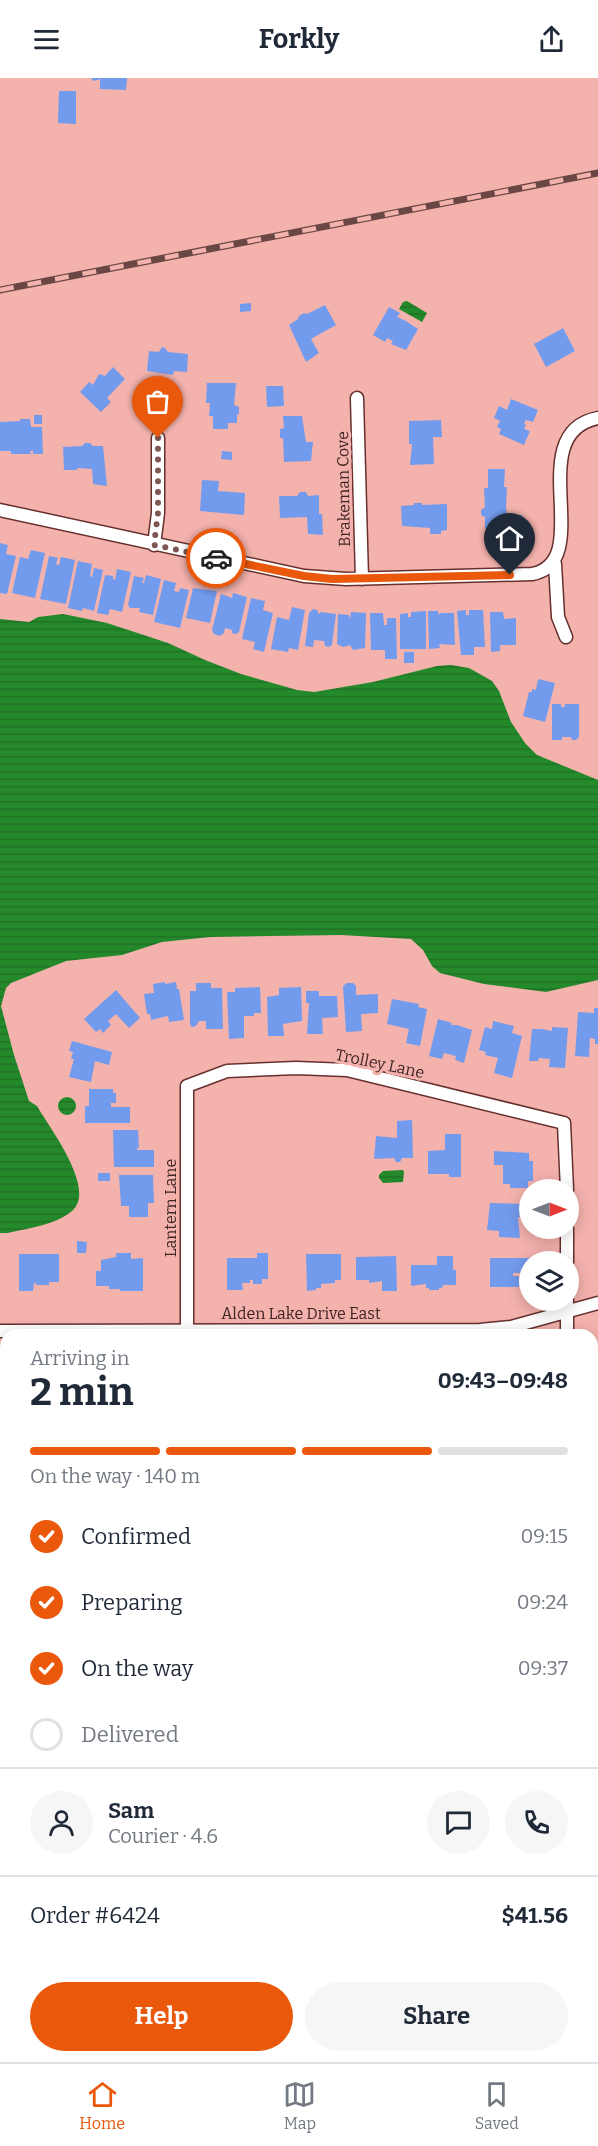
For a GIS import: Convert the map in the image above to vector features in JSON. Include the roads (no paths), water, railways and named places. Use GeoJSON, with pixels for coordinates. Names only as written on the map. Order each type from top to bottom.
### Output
{"type":"FeatureCollection","features":[{"type":"Feature","properties":{"kind":"street","name":"Brakeman Cove"},"geometry":{"type":"LineString","coordinates":[[357,398],[362,579]]}},
{"type":"Feature","properties":{"kind":"street"},"geometry":{"type":"LineString","coordinates":[[0,510],[304,576],[362,579],[532,574],[548,570],[559,557],[563,534],[562,466],[564,450],[576,427],[598,418]]}},
{"type":"Feature","properties":{"kind":"street"},"geometry":{"type":"LineString","coordinates":[[154,545],[158,513],[158,438]]}},
{"type":"Feature","properties":{"kind":"street"},"geometry":{"type":"LineString","coordinates":[[555,564],[558,617],[566,637]]}},
{"type":"Feature","properties":{"kind":"street","name":"Trolley Lane"},"geometry":{"type":"LineString","coordinates":[[187,1086],[227,1071],[333,1068],[564,1123],[567,1179]]}},
{"type":"Feature","properties":{"kind":"street","name":"Lantern Lane"},"geometry":{"type":"LineString","coordinates":[[187,1086],[187,1329]]}},
{"type":"Feature","properties":{"kind":"street","name":"Alden Lake Drive East"},"geometry":{"type":"LineString","coordinates":[[579,1305],[598,1303]]}},
{"type":"Feature","properties":{"kind":"street","name":"Alden Lake Drive East"},"geometry":{"type":"LineString","coordinates":[[187,1329],[487,1329],[511,1327],[556,1311]]}},
{"type":"Feature","properties":{"kind":"street"},"geometry":{"type":"LineString","coordinates":[[567,1311],[567,1329]]}},
{"type":"Feature","properties":{"kind":"railway"},"geometry":{"type":"LineString","coordinates":[[0,290],[598,173]]}}]}
